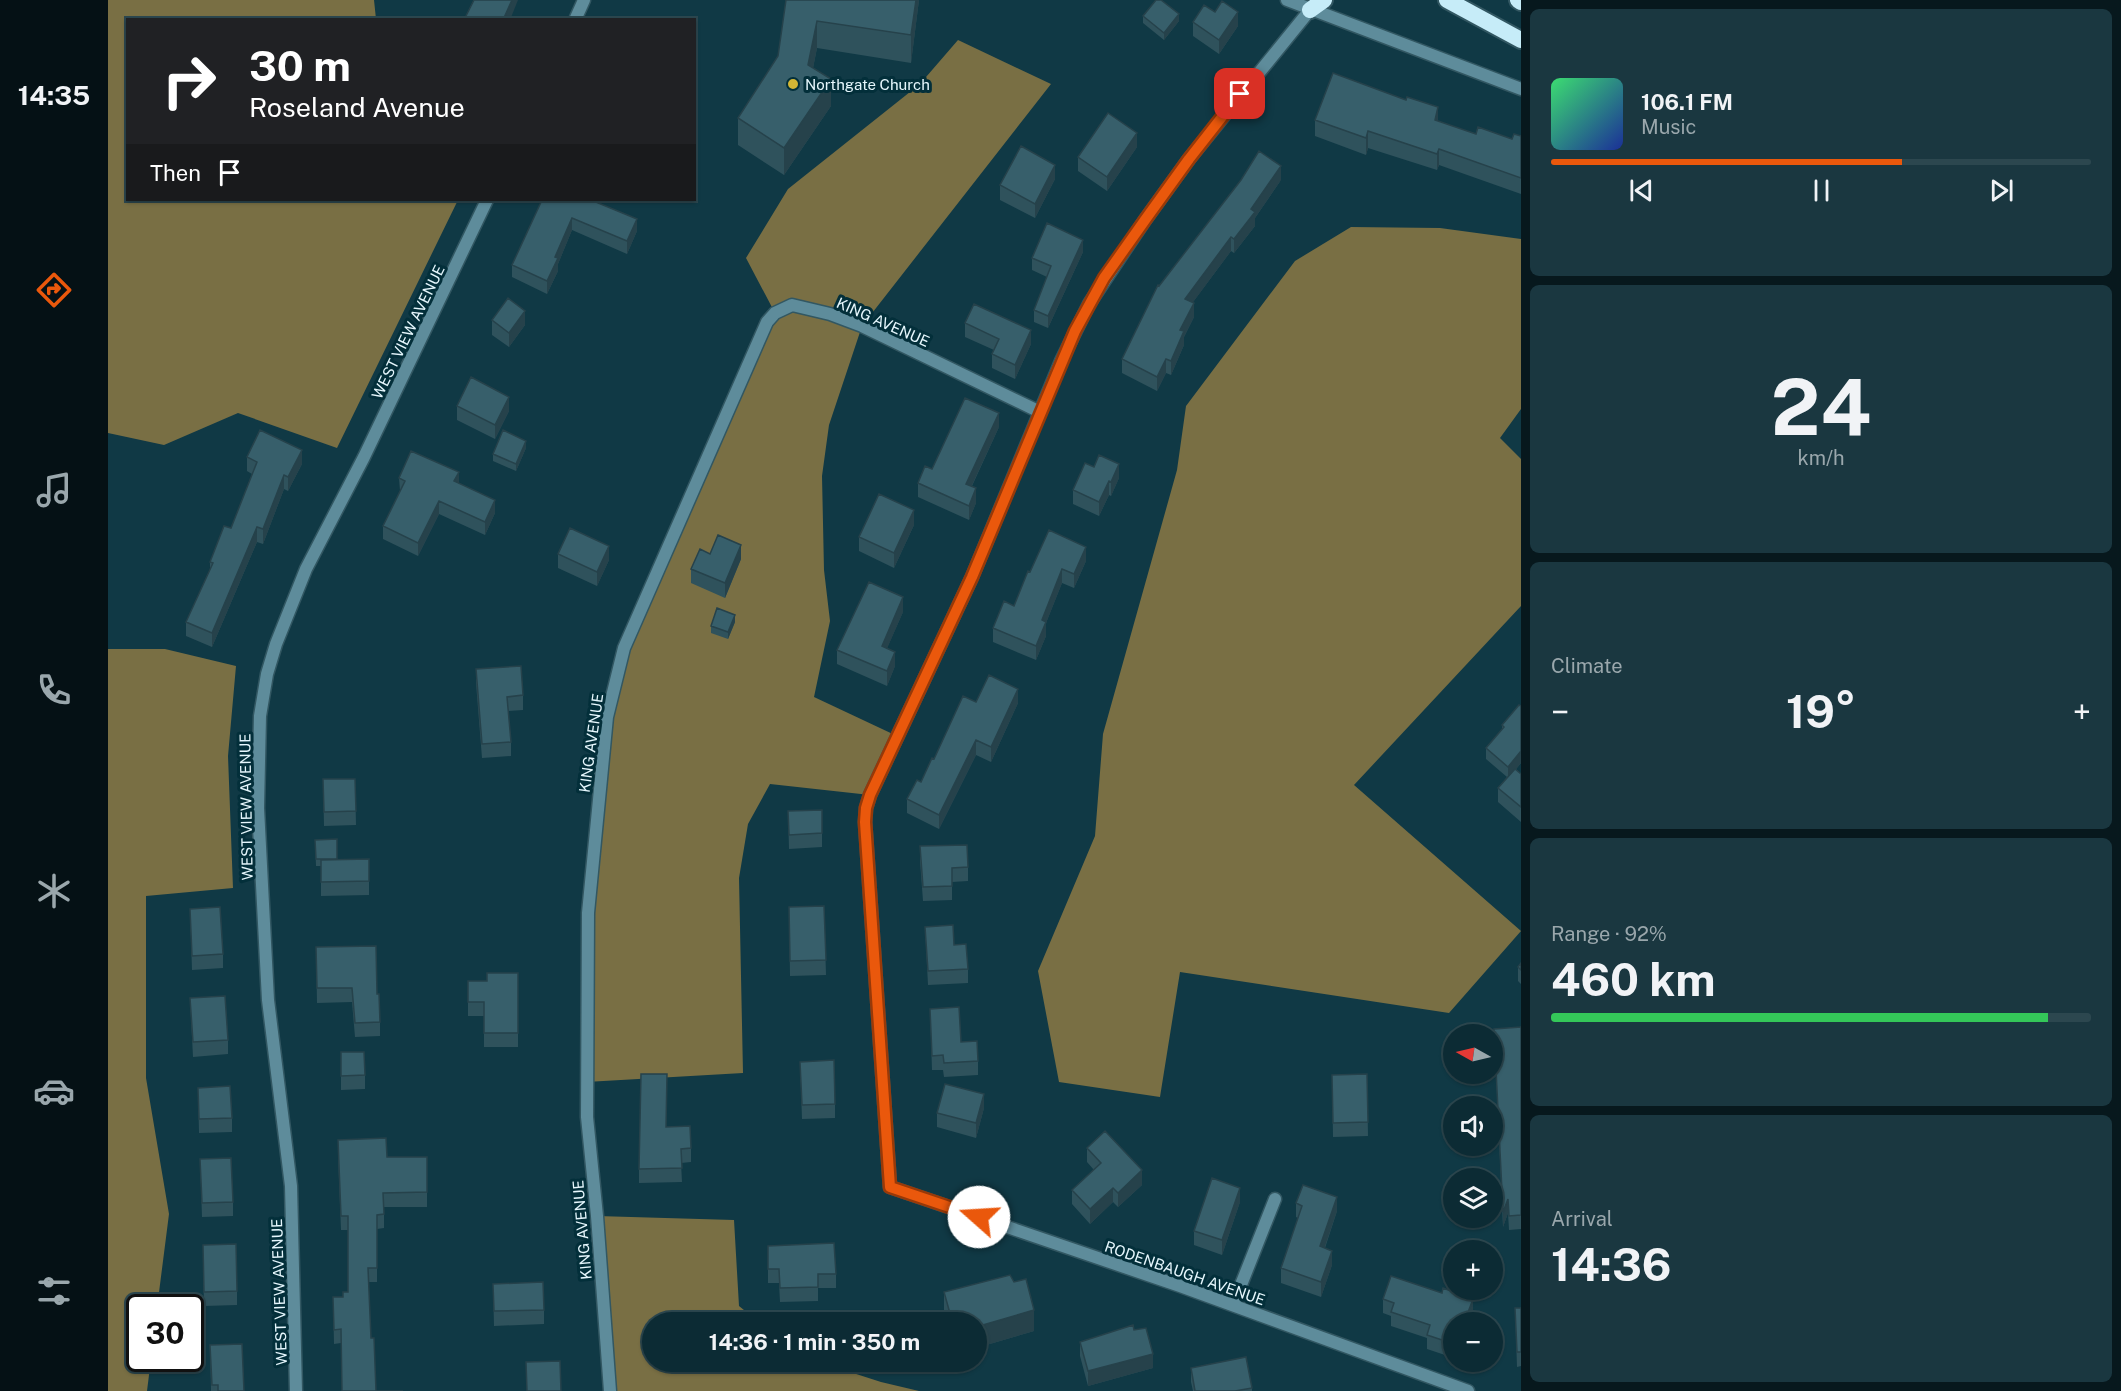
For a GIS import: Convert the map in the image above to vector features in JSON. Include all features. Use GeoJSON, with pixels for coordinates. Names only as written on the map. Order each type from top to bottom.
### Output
{"type":"FeatureCollection","features":[{"type":"Feature","properties":{"kind":"highway"},"geometry":{"type":"LineString","coordinates":[[1310,5],[1324,0]]}},
{"type":"Feature","properties":{"kind":"highway"},"geometry":{"type":"LineString","coordinates":[[1448,0],[1521,40]]}},
{"type":"Feature","properties":{"kind":"street"},"geometry":{"type":"LineString","coordinates":[[576,18],[584,0]]}},
{"type":"Feature","properties":{"kind":"street"},"geometry":{"type":"LineString","coordinates":[[1287,0],[1310,5],[1521,89]]}},
{"type":"Feature","properties":{"kind":"street"},"geometry":{"type":"LineString","coordinates":[[1040,412],[1075,331],[1111,268],[1189,159],[1310,5]]}},
{"type":"Feature","properties":{"kind":"street","name":"WEST VIEW AVENUE"},"geometry":{"type":"LineString","coordinates":[[296,1391],[291,1186],[268,1000],[258,808],[260,716],[265,684],[276,644],[306,568],[364,457],[488,201]]}},
{"type":"Feature","properties":{"kind":"street","name":"KING AVENUE"},"geometry":{"type":"LineString","coordinates":[[610,1391],[587,1117],[588,913],[607,717],[624,648],[655,575],[767,322],[775,313],[784,308],[792,305],[804,307],[862,326],[1040,412]]}},
{"type":"Feature","properties":{"kind":"street","name":"RODENBAUGH AVENUE"},"geometry":{"type":"LineString","coordinates":[[1040,412],[972,577],[874,785],[866,808],[865,822],[890,1187],[1233,1305],[1468,1391]]}},
{"type":"Feature","properties":{"kind":"street"},"geometry":{"type":"LineString","coordinates":[[1233,1305],[1275,1199]]}},
{"type":"Feature","properties":{"kind":"shaded area"},"geometry":{"type":"Polygon","coordinates":[[[108,0],[374,0],[376,18],[126,18],[126,201],[458,201],[337,448],[238,413],[164,445],[108,433],[108,0]]]}},
{"type":"Feature","properties":{"kind":"shaded area"},"geometry":{"type":"Polygon","coordinates":[[[958,40],[1051,84],[862,326],[829,425],[822,476],[824,570],[830,621],[814,697],[897,736],[870,795],[770,784],[748,824],[739,878],[743,1073],[586,1082],[596,821],[624,648],[775,313],[746,258],[788,189],[920,84],[958,40]]]}},
{"type":"Feature","properties":{"kind":"shaded area"},"geometry":{"type":"Polygon","coordinates":[[[1351,227],[1440,228],[1521,239],[1521,409],[1500,438],[1521,459],[1521,606],[1354,785],[1521,931],[1449,1013],[1180,972],[1160,1097],[1059,1082],[1038,971],[1095,836],[1103,734],[1177,470],[1186,406],[1295,261],[1351,227]]]}},
{"type":"Feature","properties":{"kind":"shaded area"},"geometry":{"type":"Polygon","coordinates":[[[108,649],[165,649],[236,666],[228,756],[233,888],[146,896],[146,1078],[169,1214],[159,1294],[126,1294],[126,1372],[149,1372],[147,1391],[108,1391],[108,649]]]}},
{"type":"Feature","properties":{"kind":"shaded area"},"geometry":{"type":"Polygon","coordinates":[[[597,1216],[734,1220],[739,1306],[746,1312],[642,1312],[642,1372],[850,1372],[919,1391],[610,1391],[597,1216]]]}},
{"type":"Feature","properties":{"kind":"building"},"geometry":{"type":"Polygon","coordinates":[[[474,0],[512,0],[504,18],[465,18],[474,0]]]}},
{"type":"Feature","properties":{"kind":"building"},"geometry":{"type":"Polygon","coordinates":[[[786,0],[916,0],[911,35],[817,21],[808,65],[831,79],[784,148],[738,118],[778,56],[786,0]]]}},
{"type":"Feature","properties":{"kind":"building"},"geometry":{"type":"Polygon","coordinates":[[[1156,0],[1161,0],[1179,14],[1164,33],[1143,16],[1156,0]]]}},
{"type":"Feature","properties":{"kind":"building"},"geometry":{"type":"Polygon","coordinates":[[[1222,1],[1238,12],[1219,40],[1193,22],[1204,5],[1215,12],[1222,1]]]}},
{"type":"Feature","properties":{"kind":"building"},"geometry":{"type":"Polygon","coordinates":[[[1333,73],[1406,100],[1407,97],[1438,107],[1435,120],[1476,134],[1478,127],[1512,139],[1514,134],[1521,136],[1521,178],[1439,149],[1437,154],[1368,131],[1366,138],[1315,120],[1333,73]]]}},
{"type":"Feature","properties":{"kind":"building"},"geometry":{"type":"Polygon","coordinates":[[[1108,113],[1137,133],[1107,177],[1078,157],[1108,113]]]}},
{"type":"Feature","properties":{"kind":"building"},"geometry":{"type":"Polygon","coordinates":[[[1021,146],[1055,165],[1035,204],[1000,185],[1021,146]]]}},
{"type":"Feature","properties":{"kind":"building"},"geometry":{"type":"Polygon","coordinates":[[[1259,151],[1281,166],[1251,209],[1255,212],[1234,239],[1231,237],[1185,299],[1194,303],[1180,330],[1184,331],[1171,361],[1166,359],[1157,377],[1122,359],[1158,285],[1241,180],[1259,151]]]}},
{"type":"Feature","properties":{"kind":"building"},"geometry":{"type":"Polygon","coordinates":[[[542,201],[593,201],[637,219],[627,241],[572,218],[547,281],[512,265],[542,201]]]}},
{"type":"Feature","properties":{"kind":"building"},"geometry":{"type":"Polygon","coordinates":[[[1047,223],[1083,240],[1048,316],[1034,310],[1051,266],[1032,258],[1047,223]]]}},
{"type":"Feature","properties":{"kind":"building"},"geometry":{"type":"Polygon","coordinates":[[[508,298],[525,311],[509,333],[492,320],[508,298]]]}},
{"type":"Feature","properties":{"kind":"building"},"geometry":{"type":"Polygon","coordinates":[[[974,304],[1031,330],[1015,365],[992,354],[999,339],[965,323],[974,304]]]}},
{"type":"Feature","properties":{"kind":"building"},"geometry":{"type":"Polygon","coordinates":[[[471,377],[509,397],[495,425],[457,406],[471,377]]]}},
{"type":"Feature","properties":{"kind":"building"},"geometry":{"type":"Polygon","coordinates":[[[965,398],[999,413],[966,484],[976,488],[969,506],[918,483],[925,466],[932,469],[965,398]]]}},
{"type":"Feature","properties":{"kind":"building"},"geometry":{"type":"Polygon","coordinates":[[[260,430],[302,450],[288,477],[284,475],[263,529],[257,527],[212,633],[186,622],[213,563],[210,562],[224,526],[231,528],[257,462],[247,457],[260,430]]]}},
{"type":"Feature","properties":{"kind":"building"},"geometry":{"type":"Polygon","coordinates":[[[503,430],[526,441],[516,464],[493,454],[503,430]]]}},
{"type":"Feature","properties":{"kind":"building"},"geometry":{"type":"Polygon","coordinates":[[[411,451],[459,472],[454,481],[495,500],[485,522],[439,501],[418,543],[383,526],[405,481],[399,478],[411,451]]]}},
{"type":"Feature","properties":{"kind":"building"},"geometry":{"type":"Polygon","coordinates":[[[1099,455],[1119,464],[1099,502],[1073,490],[1085,463],[1094,467],[1099,455]]]}},
{"type":"Feature","properties":{"kind":"building"},"geometry":{"type":"Polygon","coordinates":[[[879,494],[914,510],[894,553],[859,537],[879,494]]]}},
{"type":"Feature","properties":{"kind":"building"},"geometry":{"type":"Polygon","coordinates":[[[570,528],[609,546],[597,572],[558,554],[570,528]]]}},
{"type":"Feature","properties":{"kind":"building"},"geometry":{"type":"Polygon","coordinates":[[[1049,530],[1086,547],[1074,574],[1062,569],[1042,620],[1046,622],[1036,646],[993,628],[1004,601],[1014,606],[1028,571],[1030,572],[1049,530]]]}},
{"type":"Feature","properties":{"kind":"building"},"geometry":{"type":"Polygon","coordinates":[[[718,535],[741,545],[725,583],[691,569],[700,549],[710,554],[718,535]]]}},
{"type":"Feature","properties":{"kind":"building"},"geometry":{"type":"Polygon","coordinates":[[[869,582],[903,597],[882,646],[895,652],[887,671],[837,650],[869,582]]]}},
{"type":"Feature","properties":{"kind":"building"},"geometry":{"type":"Polygon","coordinates":[[[717,608],[735,615],[728,632],[711,626],[717,608]]]}},
{"type":"Feature","properties":{"kind":"building"},"geometry":{"type":"Polygon","coordinates":[[[521,666],[523,695],[507,697],[511,742],[482,744],[476,669],[521,666]]]}},
{"type":"Feature","properties":{"kind":"building"},"geometry":{"type":"Polygon","coordinates":[[[989,675],[1018,689],[991,747],[976,740],[939,815],[907,799],[917,780],[921,782],[932,758],[934,759],[963,696],[976,702],[989,675]]]}},
{"type":"Feature","properties":{"kind":"building"},"geometry":{"type":"Polygon","coordinates":[[[1519,705],[1521,706],[1521,751],[1508,767],[1486,748],[1519,705]]]}},
{"type":"Feature","properties":{"kind":"building"},"geometry":{"type":"Polygon","coordinates":[[[1515,769],[1521,774],[1521,807],[1498,788],[1515,769]]]}},
{"type":"Feature","properties":{"kind":"building"},"geometry":{"type":"Polygon","coordinates":[[[323,779],[355,779],[356,811],[324,812],[323,779]]]}},
{"type":"Feature","properties":{"kind":"building"},"geometry":{"type":"Polygon","coordinates":[[[822,810],[822,833],[789,835],[788,811],[822,810]]]}},
{"type":"Feature","properties":{"kind":"building"},"geometry":{"type":"Polygon","coordinates":[[[337,839],[337,859],[316,859],[315,840],[337,839]]]}},
{"type":"Feature","properties":{"kind":"building"},"geometry":{"type":"Polygon","coordinates":[[[967,845],[968,867],[952,868],[952,886],[923,887],[920,846],[967,845]]]}},
{"type":"Feature","properties":{"kind":"building"},"geometry":{"type":"Polygon","coordinates":[[[369,859],[369,881],[321,882],[321,860],[369,859]]]}},
{"type":"Feature","properties":{"kind":"building"},"geometry":{"type":"Polygon","coordinates":[[[824,906],[826,960],[790,961],[789,907],[824,906]]]}},
{"type":"Feature","properties":{"kind":"building"},"geometry":{"type":"Polygon","coordinates":[[[220,907],[223,954],[192,956],[190,909],[220,907]]]}},
{"type":"Feature","properties":{"kind":"building"},"geometry":{"type":"Polygon","coordinates":[[[953,925],[954,945],[966,944],[968,969],[928,971],[925,927],[953,925]]]}},
{"type":"Feature","properties":{"kind":"building"},"geometry":{"type":"Polygon","coordinates":[[[376,946],[380,1022],[355,1023],[352,988],[317,988],[316,947],[376,946]]]}},
{"type":"Feature","properties":{"kind":"building"},"geometry":{"type":"Polygon","coordinates":[[[487,973],[518,973],[518,1033],[484,1033],[484,1002],[468,1002],[468,981],[487,981],[487,973]]]}},
{"type":"Feature","properties":{"kind":"building"},"geometry":{"type":"Polygon","coordinates":[[[225,996],[228,1040],[193,1042],[190,998],[225,996]]]}},
{"type":"Feature","properties":{"kind":"building"},"geometry":{"type":"Polygon","coordinates":[[[959,1007],[961,1042],[977,1041],[978,1061],[944,1063],[943,1055],[932,1056],[930,1009],[959,1007]]]}},
{"type":"Feature","properties":{"kind":"building"},"geometry":{"type":"Polygon","coordinates":[[[1521,1027],[1521,1215],[1509,1216],[1508,1199],[1503,1212],[1503,1168],[1501,1168],[1500,1156],[1503,1156],[1503,1096],[1497,1096],[1497,1084],[1503,1084],[1503,1028],[1521,1027]]]}},
{"type":"Feature","properties":{"kind":"building"},"geometry":{"type":"Polygon","coordinates":[[[341,1052],[364,1052],[365,1075],[341,1076],[341,1052]]]}},
{"type":"Feature","properties":{"kind":"building"},"geometry":{"type":"Polygon","coordinates":[[[834,1060],[835,1104],[802,1105],[800,1062],[834,1060]]]}},
{"type":"Feature","properties":{"kind":"building"},"geometry":{"type":"Polygon","coordinates":[[[641,1074],[667,1074],[666,1127],[690,1126],[691,1148],[681,1149],[682,1168],[639,1169],[641,1074]]]}},
{"type":"Feature","properties":{"kind":"building"},"geometry":{"type":"Polygon","coordinates":[[[1367,1074],[1368,1122],[1333,1123],[1332,1075],[1367,1074]]]}},
{"type":"Feature","properties":{"kind":"building"},"geometry":{"type":"Polygon","coordinates":[[[945,1084],[984,1094],[976,1123],[937,1113],[945,1084]]]}},
{"type":"Feature","properties":{"kind":"building"},"geometry":{"type":"Polygon","coordinates":[[[230,1086],[232,1118],[199,1119],[198,1088],[230,1086]]]}},
{"type":"Feature","properties":{"kind":"building"},"geometry":{"type":"Polygon","coordinates":[[[1105,1131],[1142,1170],[1118,1193],[1113,1188],[1090,1209],[1072,1190],[1101,1163],[1087,1148],[1105,1131]]]}},
{"type":"Feature","properties":{"kind":"building"},"geometry":{"type":"Polygon","coordinates":[[[386,1138],[387,1157],[427,1157],[427,1192],[383,1193],[384,1214],[377,1215],[377,1268],[368,1268],[376,1391],[342,1391],[341,1329],[334,1330],[333,1297],[343,1297],[343,1292],[348,1292],[348,1216],[341,1216],[338,1140],[386,1138]]]}},
{"type":"Feature","properties":{"kind":"building"},"geometry":{"type":"Polygon","coordinates":[[[231,1158],[233,1202],[202,1203],[200,1159],[231,1158]]]}},
{"type":"Feature","properties":{"kind":"building"},"geometry":{"type":"Polygon","coordinates":[[[1212,1178],[1240,1188],[1222,1240],[1194,1231],[1212,1178]]]}},
{"type":"Feature","properties":{"kind":"building"},"geometry":{"type":"Polygon","coordinates":[[[1303,1185],[1337,1197],[1320,1246],[1332,1251],[1321,1282],[1281,1268],[1302,1206],[1296,1203],[1303,1185]]]}},
{"type":"Feature","properties":{"kind":"building"},"geometry":{"type":"Polygon","coordinates":[[[834,1243],[836,1274],[818,1274],[818,1287],[780,1288],[779,1269],[768,1269],[768,1246],[834,1243]]]}},
{"type":"Feature","properties":{"kind":"building"},"geometry":{"type":"Polygon","coordinates":[[[236,1244],[237,1291],[204,1292],[203,1245],[236,1244]]]}},
{"type":"Feature","properties":{"kind":"building"},"geometry":{"type":"Polygon","coordinates":[[[1010,1275],[1014,1282],[1026,1279],[1034,1310],[987,1324],[987,1312],[950,1312],[944,1292],[1010,1275]]]}},
{"type":"Feature","properties":{"kind":"building"},"geometry":{"type":"Polygon","coordinates":[[[1391,1276],[1442,1293],[1443,1288],[1443,1300],[1473,1300],[1468,1312],[1443,1312],[1443,1340],[1427,1335],[1430,1325],[1391,1312],[1394,1303],[1383,1299],[1391,1276]]]}},
{"type":"Feature","properties":{"kind":"building"},"geometry":{"type":"Polygon","coordinates":[[[543,1282],[544,1310],[494,1311],[493,1284],[543,1282]]]}},
{"type":"Feature","properties":{"kind":"building"},"geometry":{"type":"Polygon","coordinates":[[[1515,1308],[1521,1308],[1521,1352],[1517,1352],[1515,1308]]]}},
{"type":"Feature","properties":{"kind":"building"},"geometry":{"type":"Polygon","coordinates":[[[1133,1325],[1134,1330],[1146,1328],[1153,1354],[1088,1371],[1080,1342],[1133,1325]]]}},
{"type":"Feature","properties":{"kind":"building"},"geometry":{"type":"Polygon","coordinates":[[[242,1344],[244,1391],[218,1391],[218,1385],[212,1385],[210,1345],[242,1344]]]}},
{"type":"Feature","properties":{"kind":"building"},"geometry":{"type":"Polygon","coordinates":[[[1246,1357],[1252,1388],[1235,1391],[1195,1391],[1191,1368],[1246,1357]]]}},
{"type":"Feature","properties":{"kind":"building"},"geometry":{"type":"Polygon","coordinates":[[[560,1361],[561,1391],[527,1391],[526,1362],[560,1361]]]}},
{"type":"Feature","properties":{"kind":"place","name":"Northgate Church"},"geometry":{"type":"Point","coordinates":[793,84]}},
{"type":"Feature","properties":{"kind":"route"},"geometry":{"type":"LineString","coordinates":[[979,1217],[890,1187],[865,822],[866,808],[972,577],[1061,361],[1089,304],[1104,278],[1145,220],[1240,94]]}}]}
